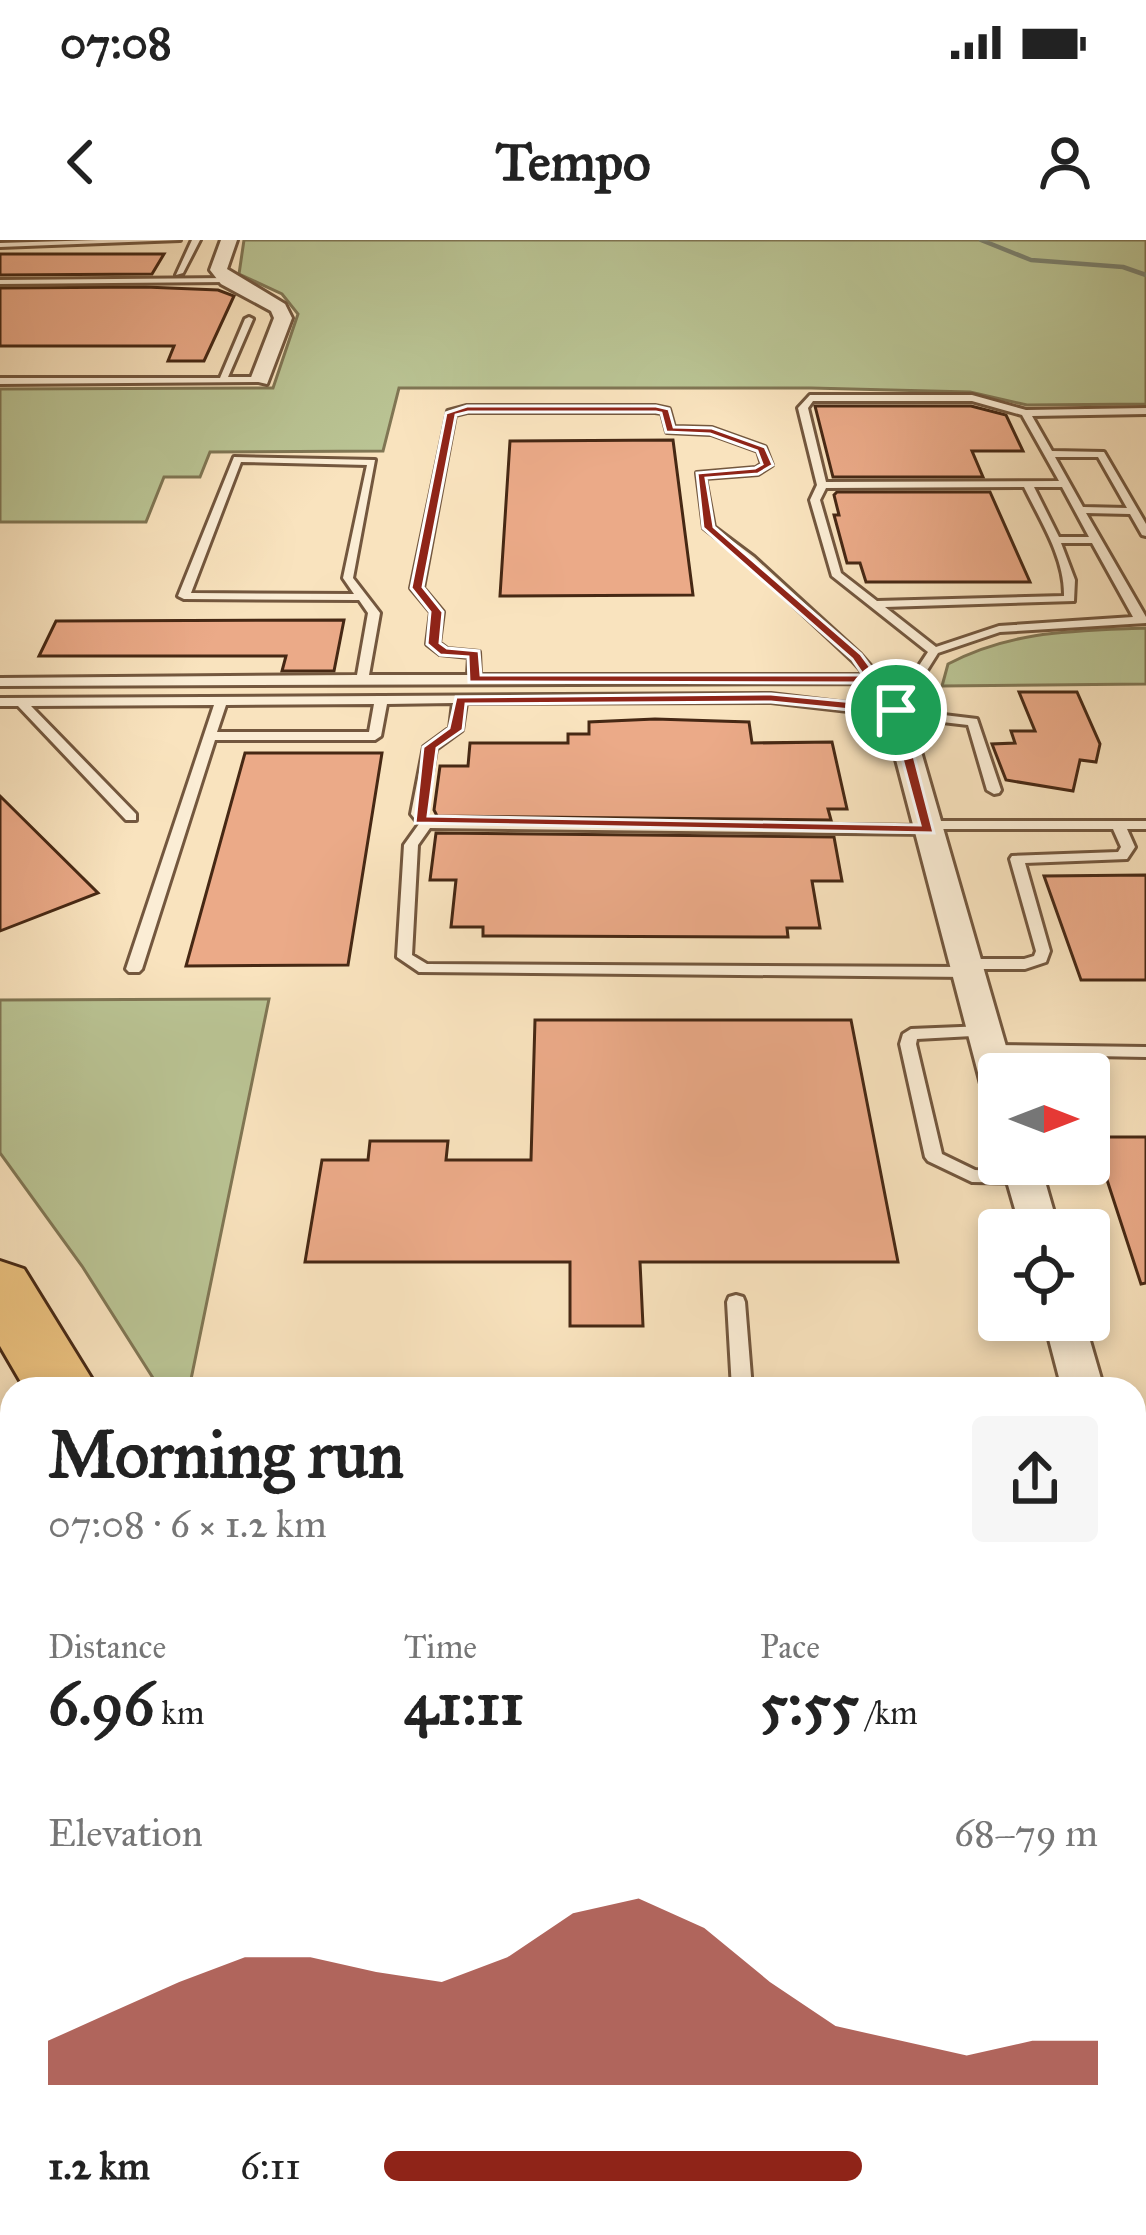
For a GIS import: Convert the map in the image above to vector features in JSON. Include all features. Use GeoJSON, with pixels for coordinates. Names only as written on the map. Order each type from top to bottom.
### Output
{"type":"FeatureCollection","features":[{"type":"Feature","properties":{"kind":"highway"},"geometry":{"type":"LineString","coordinates":[[6,1305],[54,1377]]}},
{"type":"Feature","properties":{"kind":"street"},"geometry":{"type":"LineString","coordinates":[[229,240],[218,269],[227,280],[279,308],[283,318],[260,380]]}},
{"type":"Feature","properties":{"kind":"street"},"geometry":{"type":"LineString","coordinates":[[896,710],[991,1053]]}},
{"type":"Feature","properties":{"kind":"street"},"geometry":{"type":"LineString","coordinates":[[1070,1341],[1080,1377]]}},
{"type":"Feature","properties":{"kind":"lane"},"geometry":{"type":"LineString","coordinates":[[0,245],[176,240]]}},
{"type":"Feature","properties":{"kind":"lane"},"geometry":{"type":"LineString","coordinates":[[179,273],[196,240]]}},
{"type":"Feature","properties":{"kind":"lane"},"geometry":{"type":"LineString","coordinates":[[0,281],[227,280]]}},
{"type":"Feature","properties":{"kind":"lane"},"geometry":{"type":"LineString","coordinates":[[223,380],[249,320]]}},
{"type":"Feature","properties":{"kind":"lane"},"geometry":{"type":"LineString","coordinates":[[0,381],[260,380]]}},
{"type":"Feature","properties":{"kind":"lane"},"geometry":{"type":"LineString","coordinates":[[934,651],[836,574],[815,500],[822,485],[803,408],[810,398],[972,398],[1026,413],[1146,411]]}},
{"type":"Feature","properties":{"kind":"lane"},"geometry":{"type":"LineString","coordinates":[[474,679],[475,653],[444,652],[433,644],[436,612],[417,588],[451,413],[467,409],[656,409],[666,411],[670,430],[712,431],[765,453],[767,465],[758,471],[700,475],[709,528],[856,657],[868,670],[868,679],[896,710]]}},
{"type":"Feature","properties":{"kind":"lane"},"geometry":{"type":"LineString","coordinates":[[896,710],[934,651],[999,629],[1143,620],[1026,413]]}},
{"type":"Feature","properties":{"kind":"lane"},"geometry":{"type":"LineString","coordinates":[[1048,454],[1101,454],[1146,533]]}},
{"type":"Feature","properties":{"kind":"lane"},"geometry":{"type":"LineString","coordinates":[[361,597],[184,596],[237,459],[372,462],[348,578],[374,613],[362,679]]}},
{"type":"Feature","properties":{"kind":"lane"},"geometry":{"type":"LineString","coordinates":[[875,604],[1070,599],[1070,580],[1028,484]]}},
{"type":"Feature","properties":{"kind":"lane"},"geometry":{"type":"LineString","coordinates":[[822,485],[1065,484]]}},
{"type":"Feature","properties":{"kind":"lane"},"geometry":{"type":"LineString","coordinates":[[1080,510],[1133,511]]}},
{"type":"Feature","properties":{"kind":"lane"},"geometry":{"type":"LineString","coordinates":[[1055,540],[1096,540]]}},
{"type":"Feature","properties":{"kind":"lane"},"geometry":{"type":"LineString","coordinates":[[1122,588],[1146,588]]}},
{"type":"Feature","properties":{"kind":"lane"},"geometry":{"type":"LineString","coordinates":[[0,682],[868,679]]}},
{"type":"Feature","properties":{"kind":"lane"},"geometry":{"type":"LineString","coordinates":[[0,702],[771,698],[973,722],[994,790]]}},
{"type":"Feature","properties":{"kind":"lane"},"geometry":{"type":"LineString","coordinates":[[209,736],[375,736],[381,700]]}},
{"type":"Feature","properties":{"kind":"lane"},"geometry":{"type":"LineString","coordinates":[[426,824],[418,814],[430,747],[456,730],[460,700]]}},
{"type":"Feature","properties":{"kind":"lane"},"geometry":{"type":"LineString","coordinates":[[134,969],[220,701]]}},
{"type":"Feature","properties":{"kind":"lane"},"geometry":{"type":"LineString","coordinates":[[21,702],[131,817]]}},
{"type":"Feature","properties":{"kind":"lane"},"geometry":{"type":"LineString","coordinates":[[426,824],[1146,825]]}},
{"type":"Feature","properties":{"kind":"lane"},"geometry":{"type":"LineString","coordinates":[[426,824],[411,845],[404,957],[424,969],[1025,964],[1041,958],[1043,952],[1017,859],[1122,856],[1128,847],[1118,825]]}},
{"type":"Feature","properties":{"kind":"lane"},"geometry":{"type":"LineString","coordinates":[[978,1175],[934,1157],[908,1044],[910,1034],[1052,1050],[1146,1052]]}},
{"type":"Feature","properties":{"kind":"lane"},"geometry":{"type":"LineString","coordinates":[[736,1302],[741,1377]]}},
{"type":"Feature","properties":{"kind":"green space"},"geometry":{"type":"Polygon","coordinates":[[[244,240],[1146,240],[1146,404],[1027,405],[970,392],[811,388],[399,388],[383,451],[210,452],[200,477],[164,477],[146,522],[0,522],[0,389],[273,388],[298,314],[282,294],[239,274],[244,240]]]}},
{"type":"Feature","properties":{"kind":"green space"},"geometry":{"type":"Polygon","coordinates":[[[1146,628],[1146,684],[942,686],[948,664],[996,644],[1044,634],[1146,628]]]}},
{"type":"Feature","properties":{"kind":"green space"},"geometry":{"type":"Polygon","coordinates":[[[269,999],[191,1377],[152,1377],[82,1266],[0,1153],[0,1000],[269,999]]]}},
{"type":"Feature","properties":{"kind":"building"},"geometry":{"type":"Polygon","coordinates":[[[0,254],[164,254],[152,274],[0,275],[0,254]]]}},
{"type":"Feature","properties":{"kind":"building"},"geometry":{"type":"Polygon","coordinates":[[[0,288],[218,290],[234,296],[204,361],[168,361],[174,346],[0,346],[0,288]]]}},
{"type":"Feature","properties":{"kind":"building"},"geometry":{"type":"Polygon","coordinates":[[[815,406],[971,406],[1006,415],[1023,451],[972,451],[983,477],[833,477],[815,406]]]}},
{"type":"Feature","properties":{"kind":"building"},"geometry":{"type":"Polygon","coordinates":[[[673,440],[693,595],[500,596],[510,441],[673,440]]]}},
{"type":"Feature","properties":{"kind":"building"},"geometry":{"type":"Polygon","coordinates":[[[837,492],[990,492],[1030,582],[866,582],[860,563],[847,563],[834,515],[839,515],[837,492]]]}},
{"type":"Feature","properties":{"kind":"building"},"geometry":{"type":"Polygon","coordinates":[[[344,620],[334,671],[282,671],[286,656],[39,656],[56,621],[344,620]]]}},
{"type":"Feature","properties":{"kind":"building"},"geometry":{"type":"Polygon","coordinates":[[[1019,692],[1077,692],[1100,744],[1096,762],[1080,760],[1073,791],[1006,780],[992,744],[1015,743],[1011,731],[1035,731],[1019,692]]]}},
{"type":"Feature","properties":{"kind":"building"},"geometry":{"type":"Polygon","coordinates":[[[589,722],[749,722],[752,743],[832,742],[847,809],[828,809],[831,820],[437,816],[434,810],[440,766],[468,766],[470,743],[568,743],[568,734],[589,734],[589,722]]]}},
{"type":"Feature","properties":{"kind":"building"},"geometry":{"type":"Polygon","coordinates":[[[245,753],[382,753],[348,965],[186,966],[245,753]]]}},
{"type":"Feature","properties":{"kind":"building"},"geometry":{"type":"Polygon","coordinates":[[[0,796],[98,893],[0,931],[0,796]]]}},
{"type":"Feature","properties":{"kind":"building"},"geometry":{"type":"Polygon","coordinates":[[[436,833],[834,837],[842,881],[812,881],[820,928],[787,928],[788,937],[483,936],[483,927],[451,927],[456,880],[430,880],[436,833]]]}},
{"type":"Feature","properties":{"kind":"building"},"geometry":{"type":"Polygon","coordinates":[[[1146,875],[1146,980],[1081,980],[1044,876],[1146,875]]]}},
{"type":"Feature","properties":{"kind":"building"},"geometry":{"type":"Polygon","coordinates":[[[535,1020],[851,1020],[898,1262],[640,1262],[643,1326],[570,1326],[570,1262],[305,1262],[322,1160],[368,1160],[370,1141],[448,1141],[446,1160],[531,1160],[535,1020]]]}},
{"type":"Feature","properties":{"kind":"building"},"geometry":{"type":"Polygon","coordinates":[[[1110,1137],[1146,1137],[1146,1283],[1141,1284],[1109,1185],[1110,1137]]]}},
{"type":"Feature","properties":{"kind":"waterway"},"geometry":{"type":"LineString","coordinates":[[981,240],[1031,260],[1123,267],[1146,275]]}},
{"type":"Feature","properties":{"kind":"route"},"geometry":{"type":"LineString","coordinates":[[896,710],[868,679],[474,679],[475,653],[444,652],[433,644],[436,612],[417,588],[451,413],[467,409],[656,409],[666,411],[670,430],[712,431],[762,449],[767,465],[758,471],[700,475],[709,528],[750,559],[856,657],[868,670],[868,679],[896,710],[771,698],[460,700],[456,730],[430,747],[420,820],[426,824],[928,830],[896,710]]}}]}
